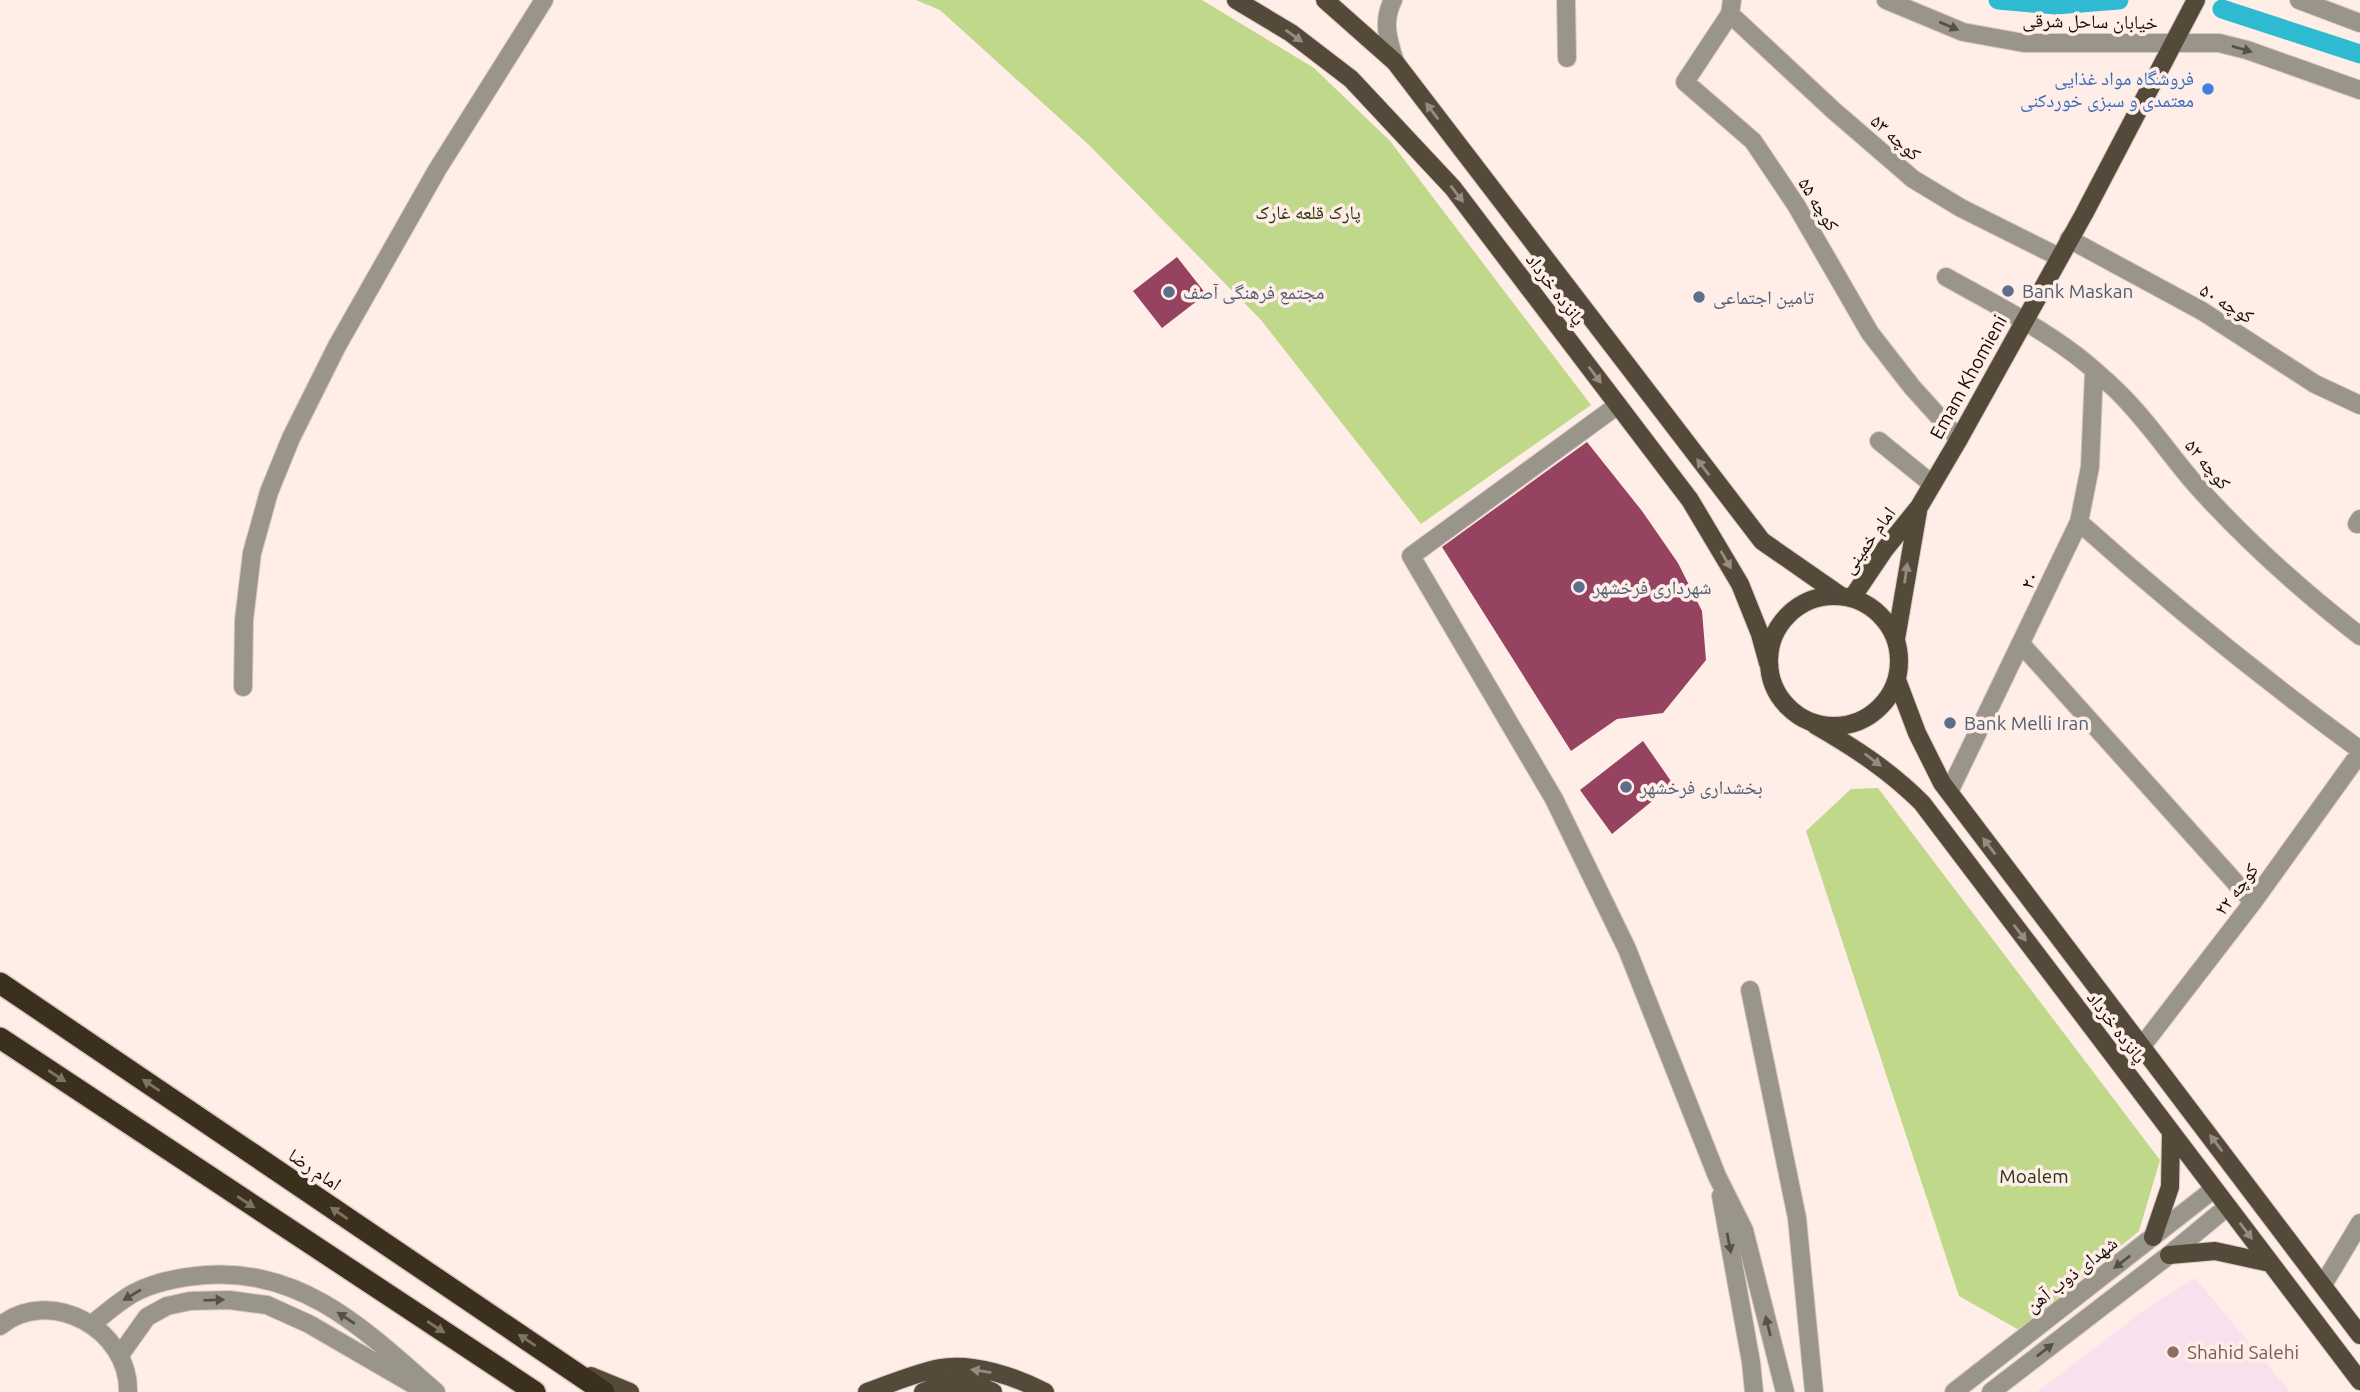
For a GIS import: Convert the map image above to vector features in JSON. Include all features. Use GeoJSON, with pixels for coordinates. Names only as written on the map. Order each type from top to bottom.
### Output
{"type":"FeatureCollection","features":[{"type":"Feature","properties":{"kind":"highway","name":"امام رضا"},"geometry":{"type":"LineString","coordinates":[[0,983],[604,1392]]}},
{"type":"Feature","properties":{"kind":"highway"},"geometry":{"type":"LineString","coordinates":[[0,1038],[535,1392]]}},
{"type":"Feature","properties":{"kind":"main road","name":"پانزده خرداد"},"geometry":{"type":"LineString","coordinates":[[1236,0],[1291,33],[1351,79],[1453,188],[1690,500],[1740,584],[1760,634],[1768,663]]}},
{"type":"Feature","properties":{"kind":"main road","name":"پانزده خرداد"},"geometry":{"type":"LineString","coordinates":[[1325,0],[1395,62],[1762,541],[1846,597]]}},
{"type":"Feature","properties":{"kind":"main road","name":"Emam Khomieni"},"geometry":{"type":"LineString","coordinates":[[1896,639],[1910,546],[1919,507],[2069,239],[2196,0]]}},
{"type":"Feature","properties":{"kind":"main road","name":"امام خمینی"},"geometry":{"type":"LineString","coordinates":[[1846,597],[1919,507]]}},
{"type":"Feature","properties":{"kind":"main road"},"geometry":{"type":"LineString","coordinates":[[1822,596],[1846,597],[1871,607],[1886,621],[1896,639],[1899,659],[1897,680],[1888,698],[1874,713],[1856,723],[1836,727],[1815,724],[1797,716],[1782,702],[1772,684],[1768,663],[1773,636],[1789,613],[1804,602],[1822,596]]}},
{"type":"Feature","properties":{"kind":"main road","name":"پانزده خرداد"},"geometry":{"type":"LineString","coordinates":[[1897,680],[1917,733],[1950,792],[2360,1335]]}},
{"type":"Feature","properties":{"kind":"main road","name":"پانزده خرداد"},"geometry":{"type":"LineString","coordinates":[[1815,724],[1864,753],[1898,779],[1922,803],[2360,1381]]}},
{"type":"Feature","properties":{"kind":"main road"},"geometry":{"type":"LineString","coordinates":[[2153,1237],[2170,1187],[2171,1133]]}},
{"type":"Feature","properties":{"kind":"main road"},"geometry":{"type":"LineString","coordinates":[[2169,1255],[2215,1251],[2270,1263]]}},
{"type":"Feature","properties":{"kind":"main road"},"geometry":{"type":"LineString","coordinates":[[559,1362],[630,1392]]}},
{"type":"Feature","properties":{"kind":"main road"},"geometry":{"type":"LineString","coordinates":[[867,1392],[941,1368],[988,1371],[1021,1380],[1045,1392]]}},
{"type":"Feature","properties":{"kind":"main road"},"geometry":{"type":"LineString","coordinates":[[923,1392],[951,1385],[984,1387],[993,1392]]}},
{"type":"Feature","properties":{"kind":"street"},"geometry":{"type":"LineString","coordinates":[[243,687],[244,620],[252,553],[269,492],[292,438],[337,346],[437,170],[544,0]]}},
{"type":"Feature","properties":{"kind":"street"},"geometry":{"type":"LineString","coordinates":[[1392,0],[1386,23],[1395,62]]}},
{"type":"Feature","properties":{"kind":"street"},"geometry":{"type":"LineString","coordinates":[[1566,0],[1567,58]]}},
{"type":"Feature","properties":{"kind":"street","name":"خیابان ساحل شرقی"},"geometry":{"type":"LineString","coordinates":[[1886,0],[1963,32],[2024,43],[2219,43],[2247,50],[2360,90]]}},
{"type":"Feature","properties":{"kind":"street"},"geometry":{"type":"LineString","coordinates":[[2299,0],[2360,23]]}},
{"type":"Feature","properties":{"kind":"street","name":"کوچه ۵۳"},"geometry":{"type":"LineString","coordinates":[[1731,7],[1833,110],[1913,180],[2059,257]]}},
{"type":"Feature","properties":{"kind":"street","name":"کوچه ۵۵"},"geometry":{"type":"LineString","coordinates":[[1731,7],[1685,82],[1753,141],[1796,205],[1870,333],[1912,387],[1959,439]]}},
{"type":"Feature","properties":{"kind":"street","name":"کوچه ۵۰"},"geometry":{"type":"LineString","coordinates":[[2069,239],[2202,311],[2315,384],[2360,405]]}},
{"type":"Feature","properties":{"kind":"street","name":"کوچه ۵۲"},"geometry":{"type":"LineString","coordinates":[[1946,277],[2023,321],[2074,354],[2094,371],[2143,420],[2194,483],[2250,542],[2360,636]]}},
{"type":"Feature","properties":{"kind":"street","name":"۲۰"},"geometry":{"type":"LineString","coordinates":[[1950,792],[2079,522],[2090,467],[2094,371]]}},
{"type":"Feature","properties":{"kind":"street"},"geometry":{"type":"LineString","coordinates":[[1618,405],[1411,556],[1554,799],[1627,949],[1717,1176],[1744,1230],[1785,1392]]}},
{"type":"Feature","properties":{"kind":"street"},"geometry":{"type":"LineString","coordinates":[[1878,441],[1932,484]]}},
{"type":"Feature","properties":{"kind":"street"},"geometry":{"type":"LineString","coordinates":[[2079,522],[2150,586],[2262,678],[2360,751]]}},
{"type":"Feature","properties":{"kind":"street"},"geometry":{"type":"LineString","coordinates":[[2022,645],[2253,902]]}},
{"type":"Feature","properties":{"kind":"street","name":"کوچه ۲۲"},"geometry":{"type":"LineString","coordinates":[[2142,1046],[2253,902],[2360,751]]}},
{"type":"Feature","properties":{"kind":"street"},"geometry":{"type":"LineString","coordinates":[[1750,989],[1797,1218],[1814,1392]]}},
{"type":"Feature","properties":{"kind":"street"},"geometry":{"type":"LineString","coordinates":[[1717,1176],[1751,1362],[1754,1392]]}},
{"type":"Feature","properties":{"kind":"street","name":"شهدای ذوب آهن"},"geometry":{"type":"LineString","coordinates":[[1954,1392],[2214,1189]]}},
{"type":"Feature","properties":{"kind":"street"},"geometry":{"type":"LineString","coordinates":[[1991,1392],[2227,1207]]}},
{"type":"Feature","properties":{"kind":"street"},"geometry":{"type":"LineString","coordinates":[[2323,1285],[2360,1223]]}},
{"type":"Feature","properties":{"kind":"street"},"geometry":{"type":"LineString","coordinates":[[91,1325],[132,1293],[159,1282],[187,1276],[231,1273],[274,1280],[321,1301],[363,1329],[436,1392]]}},
{"type":"Feature","properties":{"kind":"street"},"geometry":{"type":"LineString","coordinates":[[120,1355],[147,1317],[167,1306],[190,1301],[229,1300],[267,1305],[309,1324],[426,1392]]}},
{"type":"Feature","properties":{"kind":"street"},"geometry":{"type":"LineString","coordinates":[[0,1326],[29,1312],[56,1311],[82,1318],[104,1333],[120,1355],[128,1381],[128,1392]]}},
{"type":"Feature","properties":{"kind":"street"},"geometry":{"type":"LineString","coordinates":[[2056,1312],[2069,1332]]}},
{"type":"Feature","properties":{"kind":"shaded area","name":"Shahid Salehi"},"geometry":{"type":"Polygon","coordinates":[[[2195,1278],[2290,1392],[2037,1392],[2143,1311],[2195,1278]]]}},
{"type":"Feature","properties":{"kind":"green space","name":"پارک قلعه غارک"},"geometry":{"type":"Polygon","coordinates":[[[916,0],[1202,0],[1314,68],[1390,141],[1591,405],[1421,524],[1261,320],[1089,145],[940,10],[916,0]]]}},
{"type":"Feature","properties":{"kind":"green space","name":"Moalem"},"geometry":{"type":"Polygon","coordinates":[[[1878,788],[2160,1160],[2139,1231],[2019,1330],[1959,1296],[1806,831],[1851,789],[1878,788]]]}},
{"type":"Feature","properties":{"kind":"building","name":"مجتمع فرهنگی آصف"},"geometry":{"type":"Polygon","coordinates":[[[1177,257],[1206,294],[1162,328],[1133,291],[1177,257]]]}},
{"type":"Feature","properties":{"kind":"building","name":"شهرداری فرخشهر"},"geometry":{"type":"Polygon","coordinates":[[[1587,442],[1642,511],[1678,563],[1702,611],[1706,660],[1663,713],[1617,719],[1571,751],[1442,547],[1587,442]]]}},
{"type":"Feature","properties":{"kind":"building","name":"بخشداری فرخشهر"},"geometry":{"type":"Polygon","coordinates":[[[1643,741],[1673,784],[1612,834],[1580,790],[1643,741]]]}},
{"type":"Feature","properties":{"kind":"waterway"},"geometry":{"type":"LineString","coordinates":[[1998,0],[2056,5],[2119,0]]}},
{"type":"Feature","properties":{"kind":"waterway"},"geometry":{"type":"LineString","coordinates":[[2222,9],[2360,54]]}},
{"type":"Feature","properties":{"kind":"place","name":"فروشگاه مواد غذایی معتمدی و سبزی خوردکنی"},"geometry":{"type":"Point","coordinates":[2208,89]}},
{"type":"Feature","properties":{"kind":"place","name":"Bank Maskan"},"geometry":{"type":"Point","coordinates":[2008,291]}},
{"type":"Feature","properties":{"kind":"place","name":"مجتمع فرهنگی آصف"},"geometry":{"type":"Point","coordinates":[1169,292]}},
{"type":"Feature","properties":{"kind":"place","name":"تامین اجتماعی"},"geometry":{"type":"Point","coordinates":[1699,297]}},
{"type":"Feature","properties":{"kind":"place","name":"شهرداری فرخشهر"},"geometry":{"type":"Point","coordinates":[1579,587]}},
{"type":"Feature","properties":{"kind":"place","name":"Bank Melli Iran"},"geometry":{"type":"Point","coordinates":[1950,723]}},
{"type":"Feature","properties":{"kind":"place","name":"بخشداری فرخشهر"},"geometry":{"type":"Point","coordinates":[1626,787]}},
{"type":"Feature","properties":{"kind":"place","name":"Shahid Salehi"},"geometry":{"type":"Point","coordinates":[2173,1352]}}]}
